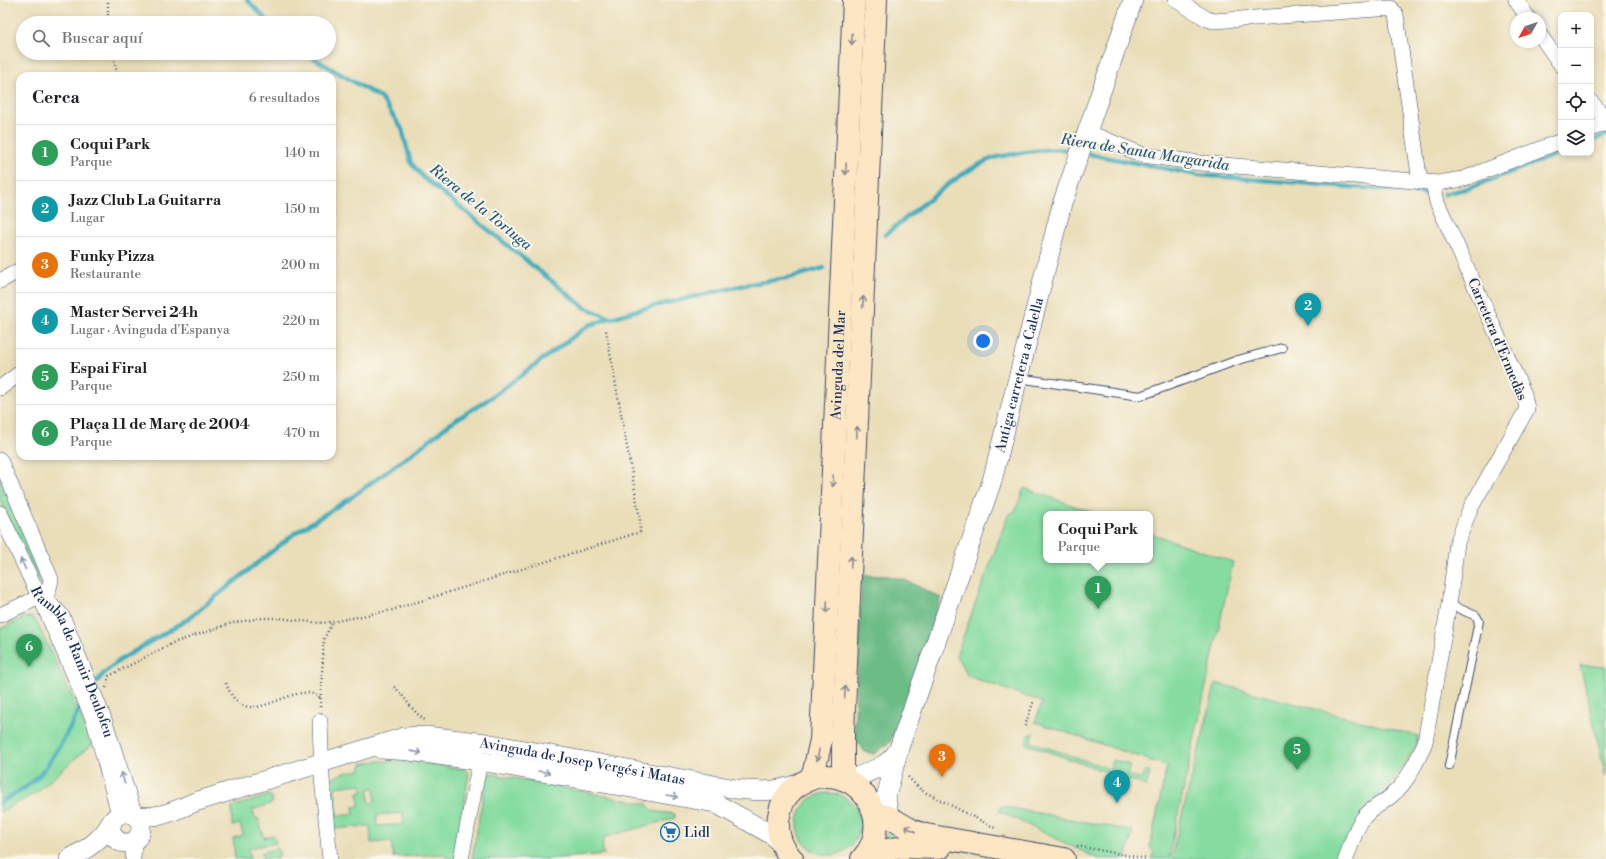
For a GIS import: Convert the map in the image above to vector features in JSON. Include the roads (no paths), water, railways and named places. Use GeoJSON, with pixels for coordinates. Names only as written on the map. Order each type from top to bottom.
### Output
{"type":"FeatureCollection","features":[{"type":"Feature","properties":{"kind":"main road","name":"Avinguda del Mar"},"geometry":{"type":"LineString","coordinates":[[806,781],[817,759],[821,731],[854,0]]}},
{"type":"Feature","properties":{"kind":"main road","name":"Avinguda del Mar"},"geometry":{"type":"LineString","coordinates":[[846,780],[844,731],[876,0]]}},
{"type":"Feature","properties":{"kind":"main road"},"geometry":{"type":"LineString","coordinates":[[789,855],[778,832],[780,812],[789,794],[806,781],[830,776],[846,780],[863,792],[881,809],[913,831],[926,835],[1064,859]]}},
{"type":"Feature","properties":{"kind":"main road"},"geometry":{"type":"LineString","coordinates":[[864,856],[874,834],[881,809]]}},
{"type":"Feature","properties":{"kind":"main road"},"geometry":{"type":"LineString","coordinates":[[864,856],[892,848],[922,846],[955,850],[993,859]]}},
{"type":"Feature","properties":{"kind":"street","name":"Antiga carretera a Calella"},"geometry":{"type":"LineString","coordinates":[[881,809],[897,756],[992,481],[1052,236],[1074,168],[1133,0]]}},
{"type":"Feature","properties":{"kind":"street","name":"Carretera d'Ermedàs"},"geometry":{"type":"LineString","coordinates":[[1176,0],[1207,19],[1214,21],[1391,8],[1396,15],[1426,182],[1437,202],[1524,394],[1527,409],[1464,523],[1457,543],[1449,604],[1429,720],[1425,742],[1420,756],[1411,773],[1391,796],[1370,810],[1363,818],[1346,859]]}},
{"type":"Feature","properties":{"kind":"street"},"geometry":{"type":"LineString","coordinates":[[1516,0],[1524,12]]}},
{"type":"Feature","properties":{"kind":"street"},"geometry":{"type":"LineString","coordinates":[[1546,44],[1558,61]]}},
{"type":"Feature","properties":{"kind":"street"},"geometry":{"type":"LineString","coordinates":[[1594,105],[1606,119]]}},
{"type":"Feature","properties":{"kind":"street"},"geometry":{"type":"LineString","coordinates":[[1594,128],[1606,123]]}},
{"type":"Feature","properties":{"kind":"street"},"geometry":{"type":"LineString","coordinates":[[1086,135],[1143,155],[1200,163],[1426,182],[1463,179],[1558,142]]}},
{"type":"Feature","properties":{"kind":"street"},"geometry":{"type":"LineString","coordinates":[[0,281],[16,272]]}},
{"type":"Feature","properties":{"kind":"street"},"geometry":{"type":"LineString","coordinates":[[0,388],[16,376]]}},
{"type":"Feature","properties":{"kind":"street"},"geometry":{"type":"LineString","coordinates":[[0,460],[51,579],[49,591],[43,601],[0,615]]}},
{"type":"Feature","properties":{"kind":"street","name":"Rambla de Ramir Deulofeu"},"geometry":{"type":"LineString","coordinates":[[0,513],[94,707]]}},
{"type":"Feature","properties":{"kind":"street","name":"Rambla de Ramir Deulofeu"},"geometry":{"type":"LineString","coordinates":[[43,601],[59,610],[88,681],[94,707],[129,825]]}},
{"type":"Feature","properties":{"kind":"street"},"geometry":{"type":"LineString","coordinates":[[320,721],[322,778],[330,859]]}},
{"type":"Feature","properties":{"kind":"street","name":"Avinguda de Josep Vergés i Matas"},"geometry":{"type":"LineString","coordinates":[[129,825],[165,815],[195,802],[404,737],[426,736],[486,743],[742,790],[761,792],[778,791],[806,781]]}},
{"type":"Feature","properties":{"kind":"street","name":"Avinguda de Josep Vergés i Matas"},"geometry":{"type":"LineString","coordinates":[[363,750],[410,751],[480,761],[715,803],[774,836],[789,855]]}},
{"type":"Feature","properties":{"kind":"street","name":"Antiga carretera a Calella"},"geometry":{"type":"LineString","coordinates":[[846,780],[885,764],[897,756]]}},
{"type":"Feature","properties":{"kind":"street"},"geometry":{"type":"LineString","coordinates":[[461,859],[480,761]]}},
{"type":"Feature","properties":{"kind":"street"},"geometry":{"type":"LineString","coordinates":[[69,859],[90,847],[105,834],[129,825],[134,843],[134,859]]}},
{"type":"Feature","properties":{"kind":"lane"},"geometry":{"type":"LineString","coordinates":[[1017,378],[1140,396],[1238,360],[1282,348]]}},
{"type":"Feature","properties":{"kind":"lane"},"geometry":{"type":"LineString","coordinates":[[1449,604],[1476,616],[1479,621],[1449,766]]}},
{"type":"Feature","properties":{"kind":"waterway","name":"Riera de la Tortuga"},"geometry":{"type":"LineString","coordinates":[[247,0],[263,16]]}},
{"type":"Feature","properties":{"kind":"waterway","name":"Riera de la Tortuga"},"geometry":{"type":"LineString","coordinates":[[317,60],[381,98],[402,129],[411,163],[424,178],[584,307],[610,318]]}},
{"type":"Feature","properties":{"kind":"waterway","name":"Riera de Santa Margarida"},"geometry":{"type":"LineString","coordinates":[[1594,140],[1606,135]]}},
{"type":"Feature","properties":{"kind":"waterway","name":"Riera de Santa Margarida"},"geometry":{"type":"LineString","coordinates":[[885,235],[952,181],[994,158],[1045,150],[1057,149],[1075,151]]}},
{"type":"Feature","properties":{"kind":"waterway","name":"Riera de Santa Margarida"},"geometry":{"type":"LineString","coordinates":[[1084,153],[1198,175],[1427,193]]}},
{"type":"Feature","properties":{"kind":"waterway","name":"Riera de Santa Margarida"},"geometry":{"type":"LineString","coordinates":[[1444,194],[1469,188],[1558,154]]}},
{"type":"Feature","properties":{"kind":"waterway"},"geometry":{"type":"LineString","coordinates":[[94,685],[105,672],[120,660],[188,619],[295,533],[349,499],[418,449],[452,422],[489,399],[589,325],[641,309],[745,285],[792,277],[824,268]]}},
{"type":"Feature","properties":{"kind":"waterway"},"geometry":{"type":"LineString","coordinates":[[0,803],[36,779],[59,748],[83,703]]}},
{"type":"Feature","properties":{"kind":"place","name":"Jazz Club La Guitarra"},"geometry":{"type":"Point","coordinates":[1308,326]}},
{"type":"Feature","properties":{"kind":"place","name":"Coqui Park"},"geometry":{"type":"Point","coordinates":[1098,609]}},
{"type":"Feature","properties":{"kind":"place","name":"Plaça 11 de Març de 2004"},"geometry":{"type":"Point","coordinates":[29,667]}},
{"type":"Feature","properties":{"kind":"place","name":"Espai Firal"},"geometry":{"type":"Point","coordinates":[1297,770]}},
{"type":"Feature","properties":{"kind":"place","name":"Funky Pizza"},"geometry":{"type":"Point","coordinates":[942,777]}},
{"type":"Feature","properties":{"kind":"place","name":"Master Servei 24h"},"geometry":{"type":"Point","coordinates":[1117,803]}},
{"type":"Feature","properties":{"kind":"place","name":"Lidl"},"geometry":{"type":"Point","coordinates":[670,832]}}]}
